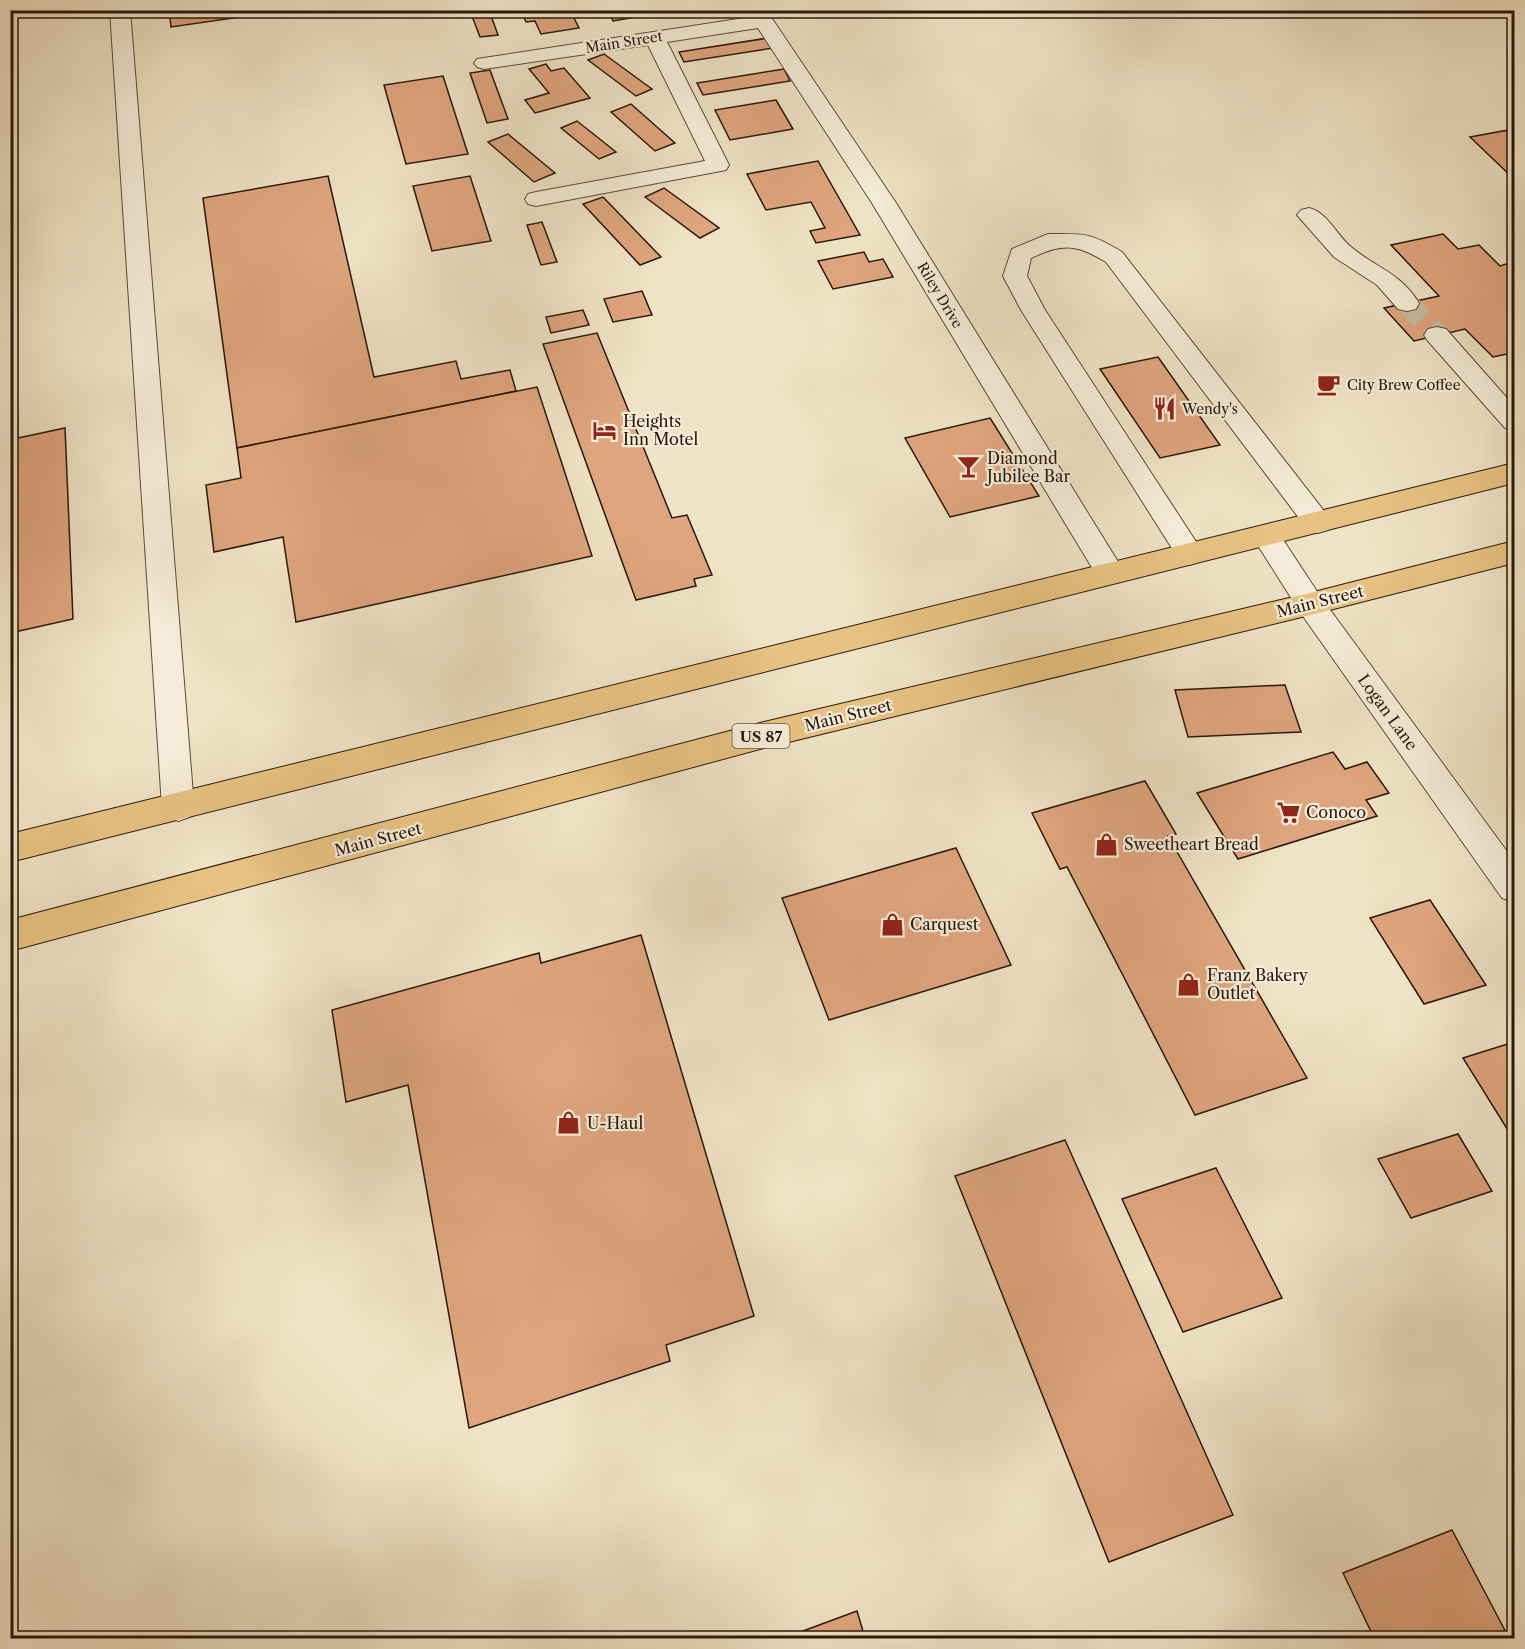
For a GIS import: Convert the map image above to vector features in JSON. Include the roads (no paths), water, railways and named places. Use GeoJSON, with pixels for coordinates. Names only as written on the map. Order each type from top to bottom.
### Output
{"type":"FeatureCollection","features":[{"type":"Feature","properties":{"kind":"main road"},"geometry":{"type":"LineString","coordinates":[[10,848],[1515,473]]}},
{"type":"Feature","properties":{"kind":"main road","name":"Main Street"},"geometry":{"type":"LineString","coordinates":[[10,936],[764,735],[1310,604],[1515,552]]}},
{"type":"Feature","properties":{"kind":"street"},"geometry":{"type":"LineString","coordinates":[[120,10],[178,807]]}},
{"type":"Feature","properties":{"kind":"street","name":"Main Street"},"geometry":{"type":"LineString","coordinates":[[484,63],[764,21]]}},
{"type":"Feature","properties":{"kind":"street","name":"Riley Drive"},"geometry":{"type":"LineString","coordinates":[[764,21],[884,203],[1110,573]]}},
{"type":"Feature","properties":{"kind":"street"},"geometry":{"type":"LineString","coordinates":[[536,199],[718,165],[655,38]]}},
{"type":"Feature","properties":{"kind":"street"},"geometry":{"type":"LineString","coordinates":[[1309,215],[1342,252],[1386,280],[1407,303]]}},
{"type":"Feature","properties":{"kind":"street"},"geometry":{"type":"LineString","coordinates":[[1190,554],[1033,309],[1015,276],[1020,254],[1048,241],[1087,241],[1114,257],[1318,523]]}},
{"type":"Feature","properties":{"kind":"street"},"geometry":{"type":"LineString","coordinates":[[1437,335],[1515,422]]}},
{"type":"Feature","properties":{"kind":"street","name":"Logan Lane"},"geometry":{"type":"LineString","coordinates":[[1266,536],[1310,604],[1515,886]]}},
{"type":"Feature","properties":{"kind":"tunnel"},"geometry":{"type":"LineString","coordinates":[[1407,303],[1437,335]]}},
{"type":"Feature","properties":{"kind":"place","name":"City Brew Coffee"},"geometry":{"type":"Point","coordinates":[1329,385]}},
{"type":"Feature","properties":{"kind":"place","name":"Wendy's"},"geometry":{"type":"Point","coordinates":[1164,409]}},
{"type":"Feature","properties":{"kind":"place","name":"Heights Inn Motel"},"geometry":{"type":"Point","coordinates":[605,430]}},
{"type":"Feature","properties":{"kind":"place","name":"Diamond Jubilee Bar"},"geometry":{"type":"Point","coordinates":[969,467]}},
{"type":"Feature","properties":{"kind":"place","name":"Conoco"},"geometry":{"type":"Point","coordinates":[1288,812]}},
{"type":"Feature","properties":{"kind":"place","name":"Sweetheart Bread"},"geometry":{"type":"Point","coordinates":[1106,844]}},
{"type":"Feature","properties":{"kind":"place","name":"Carquest"},"geometry":{"type":"Point","coordinates":[892,924]}},
{"type":"Feature","properties":{"kind":"place","name":"Franz Bakery Outlet"},"geometry":{"type":"Point","coordinates":[1189,984]}},
{"type":"Feature","properties":{"kind":"place","name":"U-Haul"},"geometry":{"type":"Point","coordinates":[569,1123]}}]}
